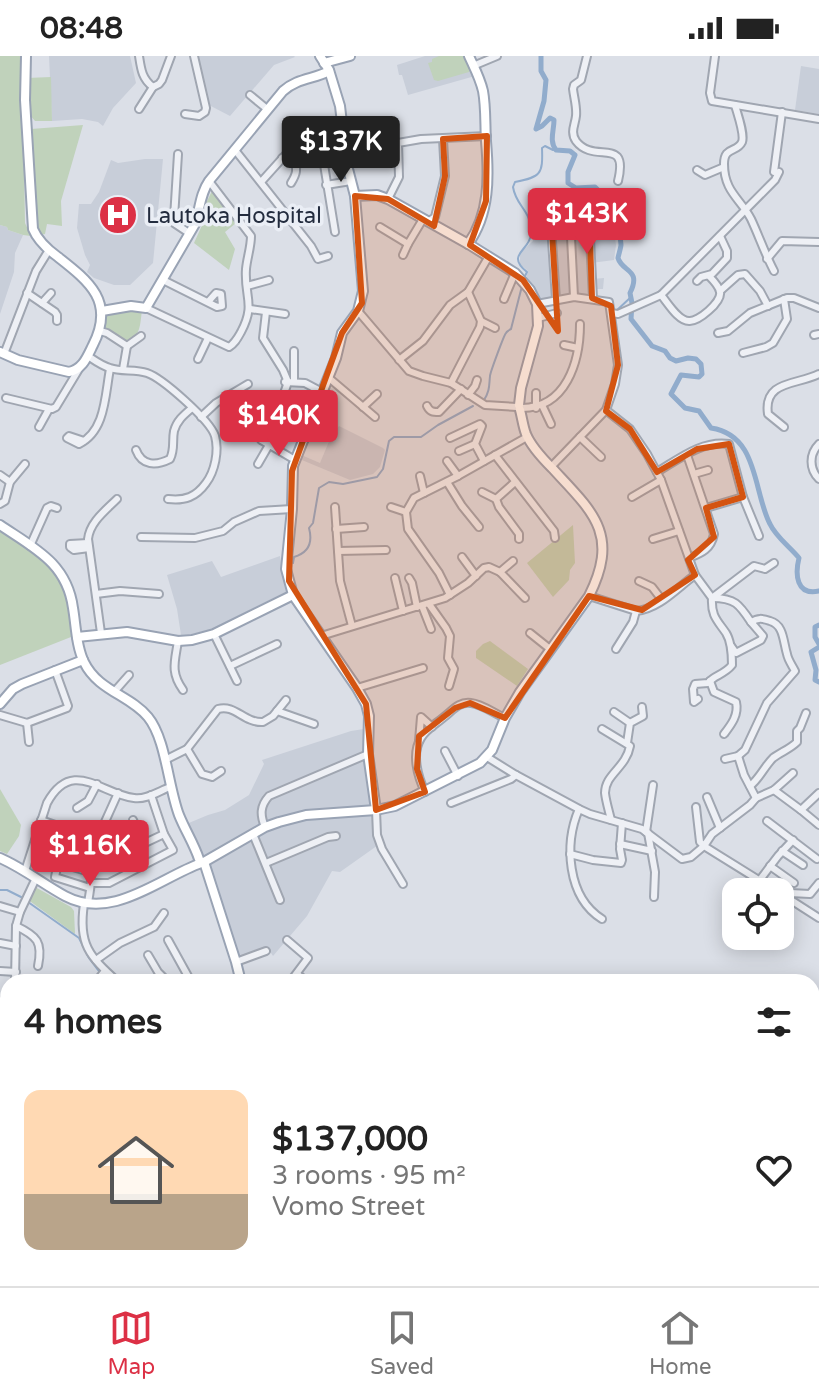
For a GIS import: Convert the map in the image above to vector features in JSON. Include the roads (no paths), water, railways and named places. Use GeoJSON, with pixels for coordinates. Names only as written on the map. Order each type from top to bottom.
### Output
{"type":"FeatureCollection","features":[{"type":"Feature","properties":{"kind":"main road"},"geometry":{"type":"LineString","coordinates":[[2,353],[69,372],[79,369],[100,331],[102,311],[88,283],[36,237],[32,223],[25,100],[26,56]]}},
{"type":"Feature","properties":{"kind":"main road"},"geometry":{"type":"LineString","coordinates":[[102,311],[131,306],[146,308],[200,211],[203,190],[267,109],[290,85],[311,77],[323,66],[350,56]]}},
{"type":"Feature","properties":{"kind":"main road"},"geometry":{"type":"LineString","coordinates":[[468,244],[474,237],[486,201],[489,167],[483,92],[469,56]]}},
{"type":"Feature","properties":{"kind":"main road"},"geometry":{"type":"LineString","coordinates":[[323,66],[340,106],[355,196],[362,303],[342,333],[329,378],[295,460],[286,569],[293,595],[366,704],[369,716],[368,754],[376,810]]}},
{"type":"Feature","properties":{"kind":"main road"},"geometry":{"type":"LineString","coordinates":[[0,858],[67,897],[86,904],[113,903],[265,827],[306,815],[376,810],[401,804],[458,776],[487,757],[505,718],[530,677],[589,596],[601,567],[602,539],[599,529],[593,513],[527,437],[519,407],[538,318],[537,304],[530,290],[515,273],[430,221],[377,195],[355,196]]}},
{"type":"Feature","properties":{"kind":"main road"},"geometry":{"type":"LineString","coordinates":[[0,525],[54,564],[63,576],[71,597],[83,660],[92,674],[144,712],[150,720],[165,760],[179,817],[208,877],[239,974]]}},
{"type":"Feature","properties":{"kind":"main road"},"geometry":{"type":"LineString","coordinates":[[77,637],[127,632],[178,641],[192,640],[214,634],[293,595]]}},
{"type":"Feature","properties":{"kind":"main road"},"geometry":{"type":"LineString","coordinates":[[0,704],[13,689],[83,660]]}},
{"type":"Feature","properties":{"kind":"street"},"geometry":{"type":"LineString","coordinates":[[139,56],[142,74],[153,87]]}},
{"type":"Feature","properties":{"kind":"street"},"geometry":{"type":"LineString","coordinates":[[139,109],[153,87],[162,80],[171,56]]}},
{"type":"Feature","properties":{"kind":"street"},"geometry":{"type":"LineString","coordinates":[[185,114],[200,116],[206,111],[194,56]]}},
{"type":"Feature","properties":{"kind":"street"},"geometry":{"type":"LineString","coordinates":[[473,66],[497,56]]}},
{"type":"Feature","properties":{"kind":"street"},"geometry":{"type":"LineString","coordinates":[[587,56],[584,75],[573,89],[576,118],[573,135],[590,152],[609,152],[617,157],[621,168],[618,181]]}},
{"type":"Feature","properties":{"kind":"street"},"geometry":{"type":"LineString","coordinates":[[715,56],[712,101],[819,119]]}},
{"type":"Feature","properties":{"kind":"street"},"geometry":{"type":"LineString","coordinates":[[250,95],[267,109]]}},
{"type":"Feature","properties":{"kind":"street"},"geometry":{"type":"LineString","coordinates":[[735,105],[742,139],[726,154],[724,167],[731,192],[752,220],[774,271]]}},
{"type":"Feature","properties":{"kind":"street"},"geometry":{"type":"LineString","coordinates":[[611,313],[615,315],[661,295],[776,179],[782,112]]}},
{"type":"Feature","properties":{"kind":"street"},"geometry":{"type":"LineString","coordinates":[[378,122],[381,154]]}},
{"type":"Feature","properties":{"kind":"street"},"geometry":{"type":"LineString","coordinates":[[261,182],[297,142],[320,140],[343,132]]}},
{"type":"Feature","properties":{"kind":"street"},"geometry":{"type":"LineString","coordinates":[[380,144],[487,136]]}},
{"type":"Feature","properties":{"kind":"street"},"geometry":{"type":"LineString","coordinates":[[403,255],[408,244],[430,221],[445,176],[443,139]]}},
{"type":"Feature","properties":{"kind":"street"},"geometry":{"type":"LineString","coordinates":[[320,140],[335,232]]}},
{"type":"Feature","properties":{"kind":"street"},"geometry":{"type":"LineString","coordinates":[[388,199],[399,177],[398,143]]}},
{"type":"Feature","properties":{"kind":"street"},"geometry":{"type":"LineString","coordinates":[[235,150],[318,259],[328,256]]}},
{"type":"Feature","properties":{"kind":"street"},"geometry":{"type":"LineString","coordinates":[[178,154],[174,223],[189,233]]}},
{"type":"Feature","properties":{"kind":"street"},"geometry":{"type":"LineString","coordinates":[[282,158],[292,159],[296,166],[291,183]]}},
{"type":"Feature","properties":{"kind":"street"},"geometry":{"type":"LineString","coordinates":[[697,170],[705,175],[724,167]]}},
{"type":"Feature","properties":{"kind":"street"},"geometry":{"type":"LineString","coordinates":[[146,308],[225,346],[232,346],[244,326],[250,309],[246,264],[251,236],[209,181]]}},
{"type":"Feature","properties":{"kind":"street"},"geometry":{"type":"LineString","coordinates":[[326,185],[351,181]]}},
{"type":"Feature","properties":{"kind":"street"},"geometry":{"type":"LineString","coordinates":[[556,299],[551,214],[570,217],[587,230],[593,298]]}},
{"type":"Feature","properties":{"kind":"street"},"geometry":{"type":"LineString","coordinates":[[570,217],[574,297]]}},
{"type":"Feature","properties":{"kind":"street"},"geometry":{"type":"LineString","coordinates":[[380,227],[408,244]]}},
{"type":"Feature","properties":{"kind":"street"},"geometry":{"type":"LineString","coordinates":[[697,281],[709,276],[728,256],[720,236]]}},
{"type":"Feature","properties":{"kind":"street"},"geometry":{"type":"LineString","coordinates":[[767,259],[785,239],[819,242]]}},
{"type":"Feature","properties":{"kind":"street"},"geometry":{"type":"LineString","coordinates":[[2,353],[39,264],[49,250]]}},
{"type":"Feature","properties":{"kind":"street"},"geometry":{"type":"LineString","coordinates":[[399,360],[423,341],[450,305],[468,292],[489,256]]}},
{"type":"Feature","properties":{"kind":"street"},"geometry":{"type":"LineString","coordinates":[[504,299],[515,273]]}},
{"type":"Feature","properties":{"kind":"street"},"geometry":{"type":"LineString","coordinates":[[720,291],[738,275],[745,274],[768,306]]}},
{"type":"Feature","properties":{"kind":"street"},"geometry":{"type":"LineString","coordinates":[[661,295],[679,315],[692,322],[720,298],[720,291],[709,276]]}},
{"type":"Feature","properties":{"kind":"street"},"geometry":{"type":"LineString","coordinates":[[163,280],[208,302]]}},
{"type":"Feature","properties":{"kind":"street"},"geometry":{"type":"LineString","coordinates":[[247,286],[269,280]]}},
{"type":"Feature","properties":{"kind":"street"},"geometry":{"type":"LineString","coordinates":[[451,383],[478,333],[481,321],[468,292]]}},
{"type":"Feature","properties":{"kind":"street"},"geometry":{"type":"LineString","coordinates":[[27,293],[57,314],[57,321]]}},
{"type":"Feature","properties":{"kind":"street"},"geometry":{"type":"LineString","coordinates":[[42,303],[51,293]]}},
{"type":"Feature","properties":{"kind":"street"},"geometry":{"type":"LineString","coordinates":[[537,304],[574,297],[609,302],[618,365],[606,410],[551,467]]}},
{"type":"Feature","properties":{"kind":"street"},"geometry":{"type":"LineString","coordinates":[[718,333],[724,333],[746,315],[784,299],[794,298],[819,308]]}},
{"type":"Feature","properties":{"kind":"street"},"geometry":{"type":"LineString","coordinates":[[743,353],[773,343],[787,319],[784,299]]}},
{"type":"Feature","properties":{"kind":"street"},"geometry":{"type":"LineString","coordinates":[[250,309],[285,314]]}},
{"type":"Feature","properties":{"kind":"street"},"geometry":{"type":"LineString","coordinates":[[358,311],[399,360],[414,373],[451,383],[485,405],[499,407],[539,406],[565,385],[574,365],[580,324]]}},
{"type":"Feature","properties":{"kind":"street"},"geometry":{"type":"LineString","coordinates":[[266,312],[263,338],[289,382]]}},
{"type":"Feature","properties":{"kind":"street"},"geometry":{"type":"LineString","coordinates":[[538,318],[557,313]]}},
{"type":"Feature","properties":{"kind":"street"},"geometry":{"type":"LineString","coordinates":[[481,321],[495,328]]}},
{"type":"Feature","properties":{"kind":"street"},"geometry":{"type":"LineString","coordinates":[[100,331],[127,346]]}},
{"type":"Feature","properties":{"kind":"street"},"geometry":{"type":"LineString","coordinates":[[123,369],[127,346],[141,336]]}},
{"type":"Feature","properties":{"kind":"street"},"geometry":{"type":"LineString","coordinates":[[198,359],[208,338]]}},
{"type":"Feature","properties":{"kind":"street"},"geometry":{"type":"LineString","coordinates":[[564,345],[578,348]]}},
{"type":"Feature","properties":{"kind":"street"},"geometry":{"type":"LineString","coordinates":[[274,407],[281,402],[289,382],[294,351]]}},
{"type":"Feature","properties":{"kind":"street"},"geometry":{"type":"LineString","coordinates":[[88,356],[110,369],[149,374],[174,391],[212,429],[216,450],[212,475],[191,497],[168,499]]}},
{"type":"Feature","properties":{"kind":"street"},"geometry":{"type":"LineString","coordinates":[[6,398],[49,409],[56,407],[79,369]]}},
{"type":"Feature","properties":{"kind":"street"},"geometry":{"type":"LineString","coordinates":[[84,441],[100,421],[110,369]]}},
{"type":"Feature","properties":{"kind":"street"},"geometry":{"type":"LineString","coordinates":[[784,427],[768,414],[771,394],[784,385],[819,374]]}},
{"type":"Feature","properties":{"kind":"street"},"geometry":{"type":"LineString","coordinates":[[329,378],[375,417]]}},
{"type":"Feature","properties":{"kind":"street"},"geometry":{"type":"LineString","coordinates":[[468,395],[477,380]]}},
{"type":"Feature","properties":{"kind":"street"},"geometry":{"type":"LineString","coordinates":[[289,382],[305,383],[322,392]]}},
{"type":"Feature","properties":{"kind":"street"},"geometry":{"type":"LineString","coordinates":[[201,417],[216,403],[248,384]]}},
{"type":"Feature","properties":{"kind":"street"},"geometry":{"type":"LineString","coordinates":[[427,406],[433,412],[439,412],[461,389]]}},
{"type":"Feature","properties":{"kind":"street"},"geometry":{"type":"LineString","coordinates":[[536,393],[539,406],[551,424]]}},
{"type":"Feature","properties":{"kind":"street"},"geometry":{"type":"LineString","coordinates":[[363,407],[377,394]]}},
{"type":"Feature","properties":{"kind":"street"},"geometry":{"type":"LineString","coordinates":[[136,450],[145,463],[156,464],[170,459],[174,450],[175,429],[180,419],[192,408]]}},
{"type":"Feature","properties":{"kind":"street"},"geometry":{"type":"LineString","coordinates":[[39,427],[49,409]]}},
{"type":"Feature","properties":{"kind":"street"},"geometry":{"type":"LineString","coordinates":[[606,410],[630,429],[657,472],[695,575],[712,597],[716,621],[729,638],[734,651],[736,653],[761,640],[762,634],[737,603],[712,597]]}},
{"type":"Feature","properties":{"kind":"street"},"geometry":{"type":"LineString","coordinates":[[279,416],[308,429]]}},
{"type":"Feature","properties":{"kind":"street"},"geometry":{"type":"LineString","coordinates":[[450,438],[481,425],[475,444],[484,461]]}},
{"type":"Feature","properties":{"kind":"street"},"geometry":{"type":"LineString","coordinates":[[450,595],[439,573],[408,529],[406,512],[414,498],[527,437]]}},
{"type":"Feature","properties":{"kind":"street"},"geometry":{"type":"LineString","coordinates":[[580,437],[601,457]]}},
{"type":"Feature","properties":{"kind":"street"},"geometry":{"type":"LineString","coordinates":[[261,440],[295,460]]}},
{"type":"Feature","properties":{"kind":"street"},"geometry":{"type":"LineString","coordinates":[[459,451],[475,444]]}},
{"type":"Feature","properties":{"kind":"street"},"geometry":{"type":"LineString","coordinates":[[657,472],[710,444],[729,444],[743,497],[759,536]]}},
{"type":"Feature","properties":{"kind":"street"},"geometry":{"type":"LineString","coordinates":[[819,444],[811,454],[814,473],[819,479]]}},
{"type":"Feature","properties":{"kind":"street"},"geometry":{"type":"LineString","coordinates":[[258,464],[269,445]]}},
{"type":"Feature","properties":{"kind":"street"},"geometry":{"type":"LineString","coordinates":[[495,455],[554,531],[555,538]]}},
{"type":"Feature","properties":{"kind":"street"},"geometry":{"type":"LineString","coordinates":[[687,455],[713,530],[713,541],[707,550],[689,558]]}},
{"type":"Feature","properties":{"kind":"street"},"geometry":{"type":"LineString","coordinates":[[447,461],[458,476]]}},
{"type":"Feature","properties":{"kind":"street"},"geometry":{"type":"LineString","coordinates":[[0,504],[5,501],[10,482],[25,464]]}},
{"type":"Feature","properties":{"kind":"street"},"geometry":{"type":"LineString","coordinates":[[694,474],[708,470]]}},
{"type":"Feature","properties":{"kind":"street"},"geometry":{"type":"LineString","coordinates":[[0,475],[10,482]]}},
{"type":"Feature","properties":{"kind":"street"},"geometry":{"type":"LineString","coordinates":[[420,476],[424,493]]}},
{"type":"Feature","properties":{"kind":"street"},"geometry":{"type":"LineString","coordinates":[[632,497],[661,480]]}},
{"type":"Feature","properties":{"kind":"street"},"geometry":{"type":"LineString","coordinates":[[447,482],[479,527]]}},
{"type":"Feature","properties":{"kind":"street"},"geometry":{"type":"LineString","coordinates":[[496,499],[515,482]]}},
{"type":"Feature","properties":{"kind":"street"},"geometry":{"type":"LineString","coordinates":[[482,492],[496,499],[519,534],[519,539]]}},
{"type":"Feature","properties":{"kind":"street"},"geometry":{"type":"LineString","coordinates":[[706,508],[743,497]]}},
{"type":"Feature","properties":{"kind":"street"},"geometry":{"type":"LineString","coordinates":[[101,633],[89,531],[117,499]]}},
{"type":"Feature","properties":{"kind":"street"},"geometry":{"type":"LineString","coordinates":[[335,507],[340,581],[352,626]]}},
{"type":"Feature","properties":{"kind":"street"},"geometry":{"type":"LineString","coordinates":[[391,507],[406,512]]}},
{"type":"Feature","properties":{"kind":"street"},"geometry":{"type":"LineString","coordinates":[[30,546],[47,508],[57,508]]}},
{"type":"Feature","properties":{"kind":"street"},"geometry":{"type":"LineString","coordinates":[[141,537],[195,538],[223,531],[234,522],[259,511],[292,509]]}},
{"type":"Feature","properties":{"kind":"street"},"geometry":{"type":"LineString","coordinates":[[336,529],[364,527]]}},
{"type":"Feature","properties":{"kind":"street"},"geometry":{"type":"LineString","coordinates":[[653,539],[679,531]]}},
{"type":"Feature","properties":{"kind":"street"},"geometry":{"type":"LineString","coordinates":[[338,551],[386,550]]}},
{"type":"Feature","properties":{"kind":"street"},"geometry":{"type":"LineString","coordinates":[[462,557],[476,576]]}},
{"type":"Feature","properties":{"kind":"street"},"geometry":{"type":"LineString","coordinates":[[500,572],[513,561]]}},
{"type":"Feature","properties":{"kind":"street"},"geometry":{"type":"LineString","coordinates":[[712,597],[754,566],[765,569],[774,563]]}},
{"type":"Feature","properties":{"kind":"street"},"geometry":{"type":"LineString","coordinates":[[321,636],[450,595],[489,567],[500,572],[525,598]]}},
{"type":"Feature","properties":{"kind":"street"},"geometry":{"type":"LineString","coordinates":[[589,596],[636,611],[650,608],[695,575]]}},
{"type":"Feature","properties":{"kind":"street"},"geometry":{"type":"LineString","coordinates":[[395,578],[403,611]]}},
{"type":"Feature","properties":{"kind":"street"},"geometry":{"type":"LineString","coordinates":[[409,578],[431,629]]}},
{"type":"Feature","properties":{"kind":"street"},"geometry":{"type":"LineString","coordinates":[[639,581],[652,587],[662,600]]}},
{"type":"Feature","properties":{"kind":"street"},"geometry":{"type":"LineString","coordinates":[[96,594],[120,591],[159,594]]}},
{"type":"Feature","properties":{"kind":"street"},"geometry":{"type":"LineString","coordinates":[[423,606],[450,636],[448,658],[454,669],[449,686]]}},
{"type":"Feature","properties":{"kind":"street"},"geometry":{"type":"LineString","coordinates":[[616,649],[633,622],[636,611]]}},
{"type":"Feature","properties":{"kind":"street"},"geometry":{"type":"LineString","coordinates":[[725,759],[738,756],[745,750],[767,703],[795,671],[776,623],[757,618],[751,622]]}},
{"type":"Feature","properties":{"kind":"street"},"geometry":{"type":"LineString","coordinates":[[530,633],[550,649]]}},
{"type":"Feature","properties":{"kind":"street"},"geometry":{"type":"LineString","coordinates":[[214,634],[237,681]]}},
{"type":"Feature","properties":{"kind":"street"},"geometry":{"type":"LineString","coordinates":[[698,699],[694,702],[693,686],[708,683],[732,665],[729,638]]}},
{"type":"Feature","properties":{"kind":"street"},"geometry":{"type":"LineString","coordinates":[[178,641],[174,670],[175,679],[183,690]]}},
{"type":"Feature","properties":{"kind":"street"},"geometry":{"type":"LineString","coordinates":[[230,666],[277,644]]}},
{"type":"Feature","properties":{"kind":"street"},"geometry":{"type":"LineString","coordinates":[[357,688],[423,668]]}},
{"type":"Feature","properties":{"kind":"street"},"geometry":{"type":"LineString","coordinates":[[55,670],[68,706],[78,713]]}},
{"type":"Feature","properties":{"kind":"street"},"geometry":{"type":"LineString","coordinates":[[114,692],[129,675]]}},
{"type":"Feature","properties":{"kind":"street"},"geometry":{"type":"LineString","coordinates":[[710,681],[714,692],[736,702],[735,717],[724,734]]}},
{"type":"Feature","properties":{"kind":"street"},"geometry":{"type":"LineString","coordinates":[[165,760],[187,749],[220,709],[230,708],[259,723],[269,719],[286,700]]}},
{"type":"Feature","properties":{"kind":"street"},"geometry":{"type":"LineString","coordinates":[[419,741],[463,703],[477,705],[505,718]]}},
{"type":"Feature","properties":{"kind":"street"},"geometry":{"type":"LineString","coordinates":[[0,715],[27,723],[68,706]]}},
{"type":"Feature","properties":{"kind":"street"},"geometry":{"type":"LineString","coordinates":[[630,723],[643,716],[642,707]]}},
{"type":"Feature","properties":{"kind":"street"},"geometry":{"type":"LineString","coordinates":[[277,711],[314,724]]}},
{"type":"Feature","properties":{"kind":"street"},"geometry":{"type":"LineString","coordinates":[[614,712],[630,723]]}},
{"type":"Feature","properties":{"kind":"street"},"geometry":{"type":"LineString","coordinates":[[750,786],[772,760],[797,742],[797,731],[806,713]]}},
{"type":"Feature","properties":{"kind":"street"},"geometry":{"type":"LineString","coordinates":[[425,792],[417,769],[421,717],[432,727]]}},
{"type":"Feature","properties":{"kind":"street"},"geometry":{"type":"LineString","coordinates":[[27,723],[29,742]]}},
{"type":"Feature","properties":{"kind":"street"},"geometry":{"type":"LineString","coordinates":[[627,743],[630,723]]}},
{"type":"Feature","properties":{"kind":"street"},"geometry":{"type":"LineString","coordinates":[[602,729],[630,746],[627,758],[606,786],[611,820]]}},
{"type":"Feature","properties":{"kind":"street"},"geometry":{"type":"LineString","coordinates":[[187,749],[202,774],[212,777],[221,771]]}},
{"type":"Feature","properties":{"kind":"street"},"geometry":{"type":"LineString","coordinates":[[445,751],[458,776]]}},
{"type":"Feature","properties":{"kind":"street"},"geometry":{"type":"LineString","coordinates":[[265,827],[262,805],[269,796],[368,754]]}},
{"type":"Feature","properties":{"kind":"street"},"geometry":{"type":"LineString","coordinates":[[738,756],[756,798]]}},
{"type":"Feature","properties":{"kind":"street"},"geometry":{"type":"LineString","coordinates":[[487,757],[579,809],[647,832],[682,859],[691,857],[712,834],[793,773]]}},
{"type":"Feature","properties":{"kind":"street"},"geometry":{"type":"LineString","coordinates":[[451,803],[516,775]]}},
{"type":"Feature","properties":{"kind":"street"},"geometry":{"type":"LineString","coordinates":[[25,871],[47,803],[58,788],[84,780],[133,798],[141,798],[170,787]]}},
{"type":"Feature","properties":{"kind":"street"},"geometry":{"type":"LineString","coordinates":[[77,808],[88,801],[97,784]]}},
{"type":"Feature","properties":{"kind":"street"},"geometry":{"type":"LineString","coordinates":[[653,785],[647,832],[655,872],[654,897]]}},
{"type":"Feature","properties":{"kind":"street"},"geometry":{"type":"LineString","coordinates":[[774,790],[819,825]]}},
{"type":"Feature","properties":{"kind":"street"},"geometry":{"type":"LineString","coordinates":[[104,824],[118,793]]}},
{"type":"Feature","properties":{"kind":"street"},"geometry":{"type":"LineString","coordinates":[[801,810],[819,793]]}},
{"type":"Feature","properties":{"kind":"street"},"geometry":{"type":"LineString","coordinates":[[58,863],[54,877],[90,886],[109,883],[173,850],[164,834],[151,795]]}},
{"type":"Feature","properties":{"kind":"street"},"geometry":{"type":"LineString","coordinates":[[707,797],[720,828]]}},
{"type":"Feature","properties":{"kind":"street"},"geometry":{"type":"LineString","coordinates":[[696,807],[700,842],[754,878]]}},
{"type":"Feature","properties":{"kind":"street"},"geometry":{"type":"LineString","coordinates":[[579,809],[573,823],[570,854],[572,875],[592,912],[602,919]]}},
{"type":"Feature","properties":{"kind":"street"},"geometry":{"type":"LineString","coordinates":[[376,810],[377,835],[382,849],[403,884]]}},
{"type":"Feature","properties":{"kind":"street"},"geometry":{"type":"LineString","coordinates":[[41,820],[75,832]]}},
{"type":"Feature","properties":{"kind":"street"},"geometry":{"type":"LineString","coordinates":[[133,820],[144,844]]}},
{"type":"Feature","properties":{"kind":"street"},"geometry":{"type":"LineString","coordinates":[[767,821],[817,859]]}},
{"type":"Feature","properties":{"kind":"street"},"geometry":{"type":"LineString","coordinates":[[570,854],[621,863],[622,823]]}},
{"type":"Feature","properties":{"kind":"street"},"geometry":{"type":"LineString","coordinates":[[128,851],[164,834]]}},
{"type":"Feature","properties":{"kind":"street"},"geometry":{"type":"LineString","coordinates":[[253,834],[280,900]]}},
{"type":"Feature","properties":{"kind":"street"},"geometry":{"type":"LineString","coordinates":[[266,863],[336,836]]}},
{"type":"Feature","properties":{"kind":"street"},"geometry":{"type":"LineString","coordinates":[[761,878],[793,840]]}},
{"type":"Feature","properties":{"kind":"street"},"geometry":{"type":"LineString","coordinates":[[35,841],[76,854],[90,872],[82,919],[83,940],[101,974]]}},
{"type":"Feature","properties":{"kind":"street"},"geometry":{"type":"LineString","coordinates":[[620,844],[652,851]]}},
{"type":"Feature","properties":{"kind":"street"},"geometry":{"type":"LineString","coordinates":[[782,851],[803,865]]}},
{"type":"Feature","properties":{"kind":"street"},"geometry":{"type":"LineString","coordinates":[[31,855],[90,872]]}},
{"type":"Feature","properties":{"kind":"street"},"geometry":{"type":"LineString","coordinates":[[770,866],[787,878]]}},
{"type":"Feature","properties":{"kind":"street"},"geometry":{"type":"LineString","coordinates":[[0,971],[16,972],[16,926],[36,878]]}},
{"type":"Feature","properties":{"kind":"street"},"geometry":{"type":"LineString","coordinates":[[794,893],[810,894],[819,883]]}},
{"type":"Feature","properties":{"kind":"street"},"geometry":{"type":"LineString","coordinates":[[794,902],[819,918]]}},
{"type":"Feature","properties":{"kind":"street"},"geometry":{"type":"LineString","coordinates":[[0,906],[20,912]]}},
{"type":"Feature","properties":{"kind":"street"},"geometry":{"type":"LineString","coordinates":[[96,960],[120,943],[154,927],[164,913]]}},
{"type":"Feature","properties":{"kind":"street"},"geometry":{"type":"LineString","coordinates":[[16,926],[37,939],[40,953],[38,966]]}},
{"type":"Feature","properties":{"kind":"street"},"geometry":{"type":"LineString","coordinates":[[168,940],[187,974]]}},
{"type":"Feature","properties":{"kind":"street"},"geometry":{"type":"LineString","coordinates":[[287,940],[308,957],[297,974]]}},
{"type":"Feature","properties":{"kind":"street"},"geometry":{"type":"LineString","coordinates":[[0,943],[16,946]]}},
{"type":"Feature","properties":{"kind":"street"},"geometry":{"type":"LineString","coordinates":[[236,962],[266,951]]}},
{"type":"Feature","properties":{"kind":"street"},"geometry":{"type":"LineString","coordinates":[[148,955],[160,974]]}},
{"type":"Feature","properties":{"kind":"waterway"},"geometry":{"type":"LineString","coordinates":[[541,56],[541,71],[546,80],[536,129],[550,118],[554,120],[554,147],[575,155],[568,172],[568,183],[576,188],[595,187],[602,194],[598,209],[618,229],[621,245],[618,258],[634,279],[630,293],[631,319],[652,346],[665,351],[670,358],[676,361],[696,359],[701,364],[702,374],[699,377],[681,375],[671,394],[685,408],[699,411],[711,428],[727,433],[738,441],[752,467],[770,524],[799,558],[799,582],[806,590],[819,591]]}},
{"type":"Feature","properties":{"kind":"waterway"},"geometry":{"type":"LineString","coordinates":[[525,276],[527,272],[518,257],[530,240],[531,226],[513,187],[515,182],[539,173],[542,148],[555,148]]}},
{"type":"Feature","properties":{"kind":"waterway"},"geometry":{"type":"LineString","coordinates":[[484,400],[500,347],[506,332],[511,329],[522,286]]}},
{"type":"Feature","properties":{"kind":"waterway"},"geometry":{"type":"LineString","coordinates":[[615,312],[631,297]]}},
{"type":"Feature","properties":{"kind":"waterway"},"geometry":{"type":"LineString","coordinates":[[293,563],[294,557],[303,553],[310,543],[309,528],[313,523],[319,488],[329,482],[343,484],[377,477],[383,469],[389,441],[394,437],[421,437],[473,406]]}},
{"type":"Feature","properties":{"kind":"waterway"},"geometry":{"type":"LineString","coordinates":[[819,625],[815,627],[819,644]]}},
{"type":"Feature","properties":{"kind":"waterway"},"geometry":{"type":"LineString","coordinates":[[819,647],[811,652],[816,670],[815,680],[819,682]]}},
{"type":"Feature","properties":{"kind":"waterway"},"geometry":{"type":"LineString","coordinates":[[0,890],[21,897]]}},
{"type":"Feature","properties":{"kind":"waterway"},"geometry":{"type":"LineString","coordinates":[[28,902],[79,938],[89,958],[103,974]]}},
{"type":"Feature","properties":{"kind":"place","name":"Lautoka Hospital"},"geometry":{"type":"Point","coordinates":[118,215]}}]}
